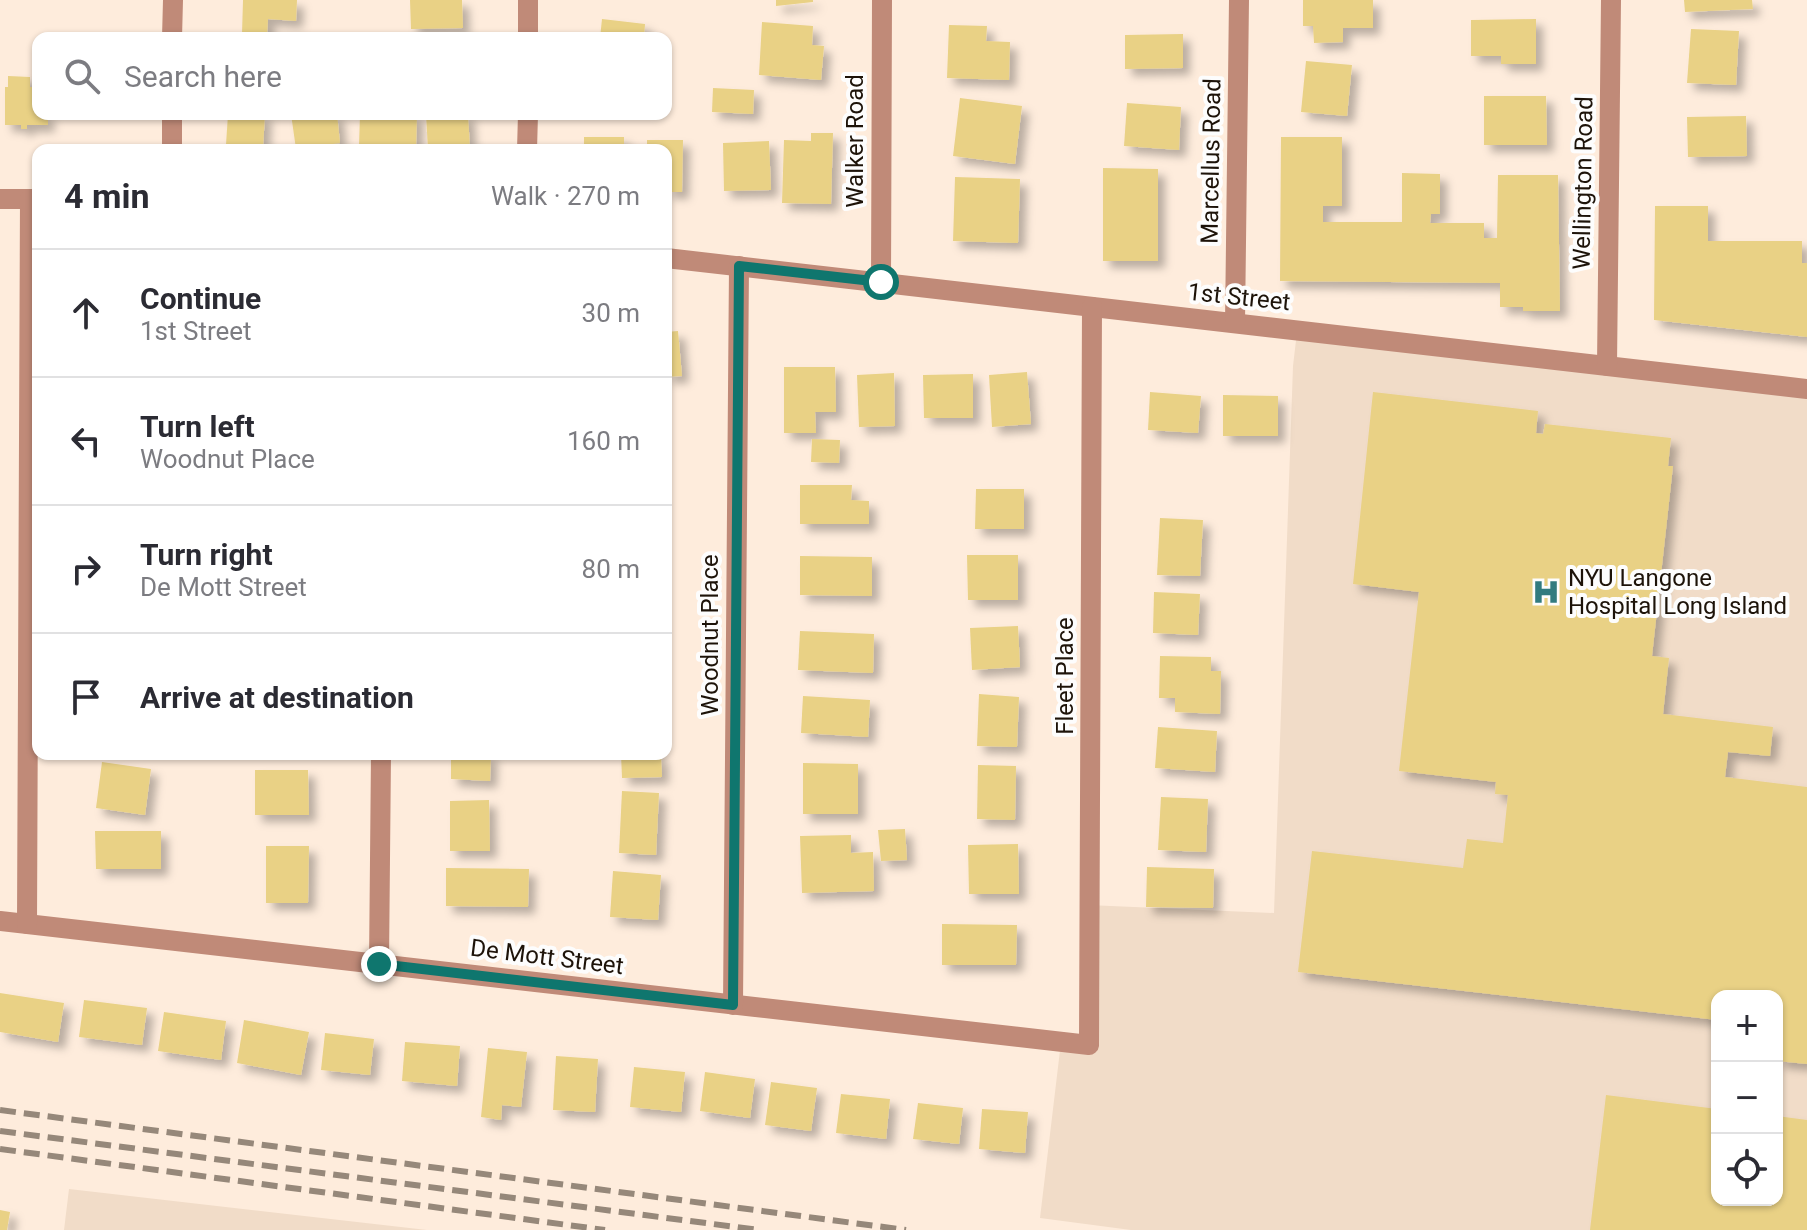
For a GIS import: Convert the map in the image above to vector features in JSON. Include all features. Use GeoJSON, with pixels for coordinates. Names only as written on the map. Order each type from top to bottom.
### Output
{"type":"FeatureCollection","features":[{"type":"Feature","properties":{"kind":"street"},"geometry":{"type":"LineString","coordinates":[[172,32],[173,0]]}},
{"type":"Feature","properties":{"kind":"street"},"geometry":{"type":"LineString","coordinates":[[528,0],[528,32]]}},
{"type":"Feature","properties":{"kind":"street","name":"Walker Road"},"geometry":{"type":"LineString","coordinates":[[881,282],[882,0]]}},
{"type":"Feature","properties":{"kind":"street","name":"Marcellus Road"},"geometry":{"type":"LineString","coordinates":[[1235,323],[1239,0]]}},
{"type":"Feature","properties":{"kind":"street","name":"Wellington Road"},"geometry":{"type":"LineString","coordinates":[[1607,366],[1611,0]]}},
{"type":"Feature","properties":{"kind":"street"},"geometry":{"type":"LineString","coordinates":[[172,120],[172,144]]}},
{"type":"Feature","properties":{"kind":"street"},"geometry":{"type":"LineString","coordinates":[[527,144],[528,120]]}},
{"type":"Feature","properties":{"kind":"street"},"geometry":{"type":"LineString","coordinates":[[0,199],[32,199]]}},
{"type":"Feature","properties":{"kind":"street","name":"1st Street"},"geometry":{"type":"LineString","coordinates":[[672,259],[1807,389]]}},
{"type":"Feature","properties":{"kind":"street","name":"Woodnut Place"},"geometry":{"type":"LineString","coordinates":[[733,1005],[739,266]]}},
{"type":"Feature","properties":{"kind":"street","name":"Fleet Place"},"geometry":{"type":"LineString","coordinates":[[1089,1045],[1092,307]]}},
{"type":"Feature","properties":{"kind":"street"},"geometry":{"type":"LineString","coordinates":[[27,924],[32,406]]}},
{"type":"Feature","properties":{"kind":"street"},"geometry":{"type":"LineString","coordinates":[[379,964],[381,760]]}},
{"type":"Feature","properties":{"kind":"street","name":"De Mott Street"},"geometry":{"type":"LineString","coordinates":[[0,921],[1089,1045]]}},
{"type":"Feature","properties":{"kind":"shaded area","name":"NYU Langone Hospital Long Island"},"geometry":{"type":"Polygon","coordinates":[[[1297,332],[1807,389],[1807,1230],[1131,1230],[1040,1218],[1061,1042],[1088,1045],[1088,905],[1274,913],[1293,366],[1297,332]]]}},
{"type":"Feature","properties":{"kind":"shaded area"},"geometry":{"type":"Polygon","coordinates":[[[69,1189],[427,1230],[64,1230],[69,1189]]]}},
{"type":"Feature","properties":{"kind":"building"},"geometry":{"type":"Polygon","coordinates":[[[243,0],[297,0],[296,21],[268,19],[267,32],[242,32],[243,0]]]}},
{"type":"Feature","properties":{"kind":"building"},"geometry":{"type":"Polygon","coordinates":[[[410,0],[462,0],[463,28],[411,29],[410,0]]]}},
{"type":"Feature","properties":{"kind":"building"},"geometry":{"type":"Polygon","coordinates":[[[776,0],[813,0],[813,2],[776,6],[776,0]]]}},
{"type":"Feature","properties":{"kind":"building"},"geometry":{"type":"Polygon","coordinates":[[[1303,0],[1373,0],[1373,28],[1343,28],[1343,42],[1314,43],[1313,26],[1303,26],[1303,0]]]}},
{"type":"Feature","properties":{"kind":"building"},"geometry":{"type":"Polygon","coordinates":[[[1684,0],[1752,0],[1753,9],[1685,12],[1684,0]]]}},
{"type":"Feature","properties":{"kind":"building"},"geometry":{"type":"Polygon","coordinates":[[[602,19],[645,24],[644,32],[601,32],[602,19]]]}},
{"type":"Feature","properties":{"kind":"building"},"geometry":{"type":"Polygon","coordinates":[[[1536,19],[1536,64],[1501,64],[1501,56],[1471,56],[1471,20],[1536,19]]]}},
{"type":"Feature","properties":{"kind":"building"},"geometry":{"type":"Polygon","coordinates":[[[762,22],[813,26],[812,45],[824,46],[821,80],[759,75],[762,22]]]}},
{"type":"Feature","properties":{"kind":"building"},"geometry":{"type":"Polygon","coordinates":[[[949,25],[987,26],[986,41],[1010,42],[1009,80],[947,78],[949,25]]]}},
{"type":"Feature","properties":{"kind":"building"},"geometry":{"type":"Polygon","coordinates":[[[1691,29],[1739,31],[1736,85],[1687,83],[1691,29]]]}},
{"type":"Feature","properties":{"kind":"building"},"geometry":{"type":"Polygon","coordinates":[[[1183,34],[1183,68],[1125,69],[1125,35],[1183,34]]]}},
{"type":"Feature","properties":{"kind":"building"},"geometry":{"type":"Polygon","coordinates":[[[1306,61],[1352,65],[1347,116],[1301,112],[1306,61]]]}},
{"type":"Feature","properties":{"kind":"building"},"geometry":{"type":"Polygon","coordinates":[[[8,76],[30,77],[32,120],[48,120],[48,125],[27,125],[27,129],[21,129],[21,125],[5,125],[5,87],[8,87],[8,76]]]}},
{"type":"Feature","properties":{"kind":"building"},"geometry":{"type":"Polygon","coordinates":[[[713,88],[754,90],[753,114],[712,112],[713,88]]]}},
{"type":"Feature","properties":{"kind":"building"},"geometry":{"type":"Polygon","coordinates":[[[1484,96],[1546,96],[1547,145],[1484,145],[1484,96]]]}},
{"type":"Feature","properties":{"kind":"building"},"geometry":{"type":"Polygon","coordinates":[[[960,98],[1022,106],[1015,164],[953,156],[960,98]]]}},
{"type":"Feature","properties":{"kind":"building"},"geometry":{"type":"Polygon","coordinates":[[[1127,103],[1181,107],[1179,150],[1124,146],[1127,103]]]}},
{"type":"Feature","properties":{"kind":"building"},"geometry":{"type":"Polygon","coordinates":[[[1746,116],[1747,156],[1688,157],[1687,117],[1746,116]]]}},
{"type":"Feature","properties":{"kind":"building"},"geometry":{"type":"Polygon","coordinates":[[[228,120],[265,120],[263,144],[226,144],[228,120]]]}},
{"type":"Feature","properties":{"kind":"building"},"geometry":{"type":"Polygon","coordinates":[[[292,120],[338,120],[340,143],[295,144],[292,120]]]}},
{"type":"Feature","properties":{"kind":"building"},"geometry":{"type":"Polygon","coordinates":[[[360,120],[417,120],[416,144],[359,144],[360,120]]]}},
{"type":"Feature","properties":{"kind":"building"},"geometry":{"type":"Polygon","coordinates":[[[426,120],[468,120],[470,144],[428,144],[426,120]]]}},
{"type":"Feature","properties":{"kind":"building"},"geometry":{"type":"Polygon","coordinates":[[[811,133],[833,133],[831,204],[782,203],[784,140],[811,141],[811,133]]]}},
{"type":"Feature","properties":{"kind":"building"},"geometry":{"type":"Polygon","coordinates":[[[584,137],[624,137],[624,144],[584,144],[584,137]]]}},
{"type":"Feature","properties":{"kind":"building"},"geometry":{"type":"Polygon","coordinates":[[[1281,137],[1342,137],[1342,206],[1323,206],[1323,222],[1402,222],[1402,173],[1440,174],[1440,214],[1431,214],[1430,223],[1484,223],[1484,238],[1497,238],[1498,175],[1558,175],[1560,311],[1523,311],[1523,307],[1500,307],[1500,283],[1280,281],[1281,137]]]}},
{"type":"Feature","properties":{"kind":"building"},"geometry":{"type":"Polygon","coordinates":[[[647,140],[683,140],[682,192],[672,192],[672,144],[647,144],[647,140]]]}},
{"type":"Feature","properties":{"kind":"building"},"geometry":{"type":"Polygon","coordinates":[[[769,141],[771,190],[724,191],[723,143],[769,141]]]}},
{"type":"Feature","properties":{"kind":"building"},"geometry":{"type":"Polygon","coordinates":[[[1103,168],[1158,169],[1158,261],[1103,261],[1103,168]]]}},
{"type":"Feature","properties":{"kind":"building"},"geometry":{"type":"Polygon","coordinates":[[[955,177],[1020,179],[1018,243],[953,241],[955,177]]]}},
{"type":"Feature","properties":{"kind":"building"},"geometry":{"type":"Polygon","coordinates":[[[1655,206],[1708,206],[1708,241],[1802,241],[1802,263],[1807,263],[1807,337],[1654,320],[1655,206]]]}},
{"type":"Feature","properties":{"kind":"building"},"geometry":{"type":"Polygon","coordinates":[[[678,331],[682,376],[672,377],[672,332],[678,331]]]}},
{"type":"Feature","properties":{"kind":"building"},"geometry":{"type":"Polygon","coordinates":[[[784,367],[835,367],[836,412],[815,412],[816,433],[784,433],[784,367]]]}},
{"type":"Feature","properties":{"kind":"building"},"geometry":{"type":"Polygon","coordinates":[[[1027,372],[1031,424],[992,427],[989,375],[1027,372]]]}},
{"type":"Feature","properties":{"kind":"building"},"geometry":{"type":"Polygon","coordinates":[[[894,373],[895,426],[859,427],[857,375],[894,373]]]}},
{"type":"Feature","properties":{"kind":"building"},"geometry":{"type":"Polygon","coordinates":[[[973,374],[973,418],[924,418],[923,375],[973,374]]]}},
{"type":"Feature","properties":{"kind":"building"},"geometry":{"type":"Polygon","coordinates":[[[1150,392],[1201,396],[1198,433],[1148,430],[1150,392]]]}},
{"type":"Feature","properties":{"kind":"building"},"geometry":{"type":"Polygon","coordinates":[[[1373,392],[1538,411],[1536,433],[1543,434],[1545,424],[1671,438],[1668,466],[1673,466],[1652,656],[1669,658],[1663,714],[1773,727],[1770,756],[1728,752],[1725,777],[1807,787],[1807,1064],[1783,1062],[1783,990],[1711,990],[1711,1019],[1298,972],[1312,851],[1463,868],[1467,839],[1503,843],[1508,795],[1495,794],[1496,782],[1399,771],[1419,592],[1353,584],[1373,392]]]}},
{"type":"Feature","properties":{"kind":"building"},"geometry":{"type":"Polygon","coordinates":[[[1223,395],[1278,396],[1278,436],[1223,436],[1223,395]]]}},
{"type":"Feature","properties":{"kind":"building"},"geometry":{"type":"Polygon","coordinates":[[[812,439],[840,440],[839,463],[811,462],[812,439]]]}},
{"type":"Feature","properties":{"kind":"building"},"geometry":{"type":"Polygon","coordinates":[[[800,485],[852,485],[851,500],[869,501],[869,524],[800,524],[800,485]]]}},
{"type":"Feature","properties":{"kind":"building"},"geometry":{"type":"Polygon","coordinates":[[[976,489],[1024,489],[1024,529],[975,529],[976,489]]]}},
{"type":"Feature","properties":{"kind":"building"},"geometry":{"type":"Polygon","coordinates":[[[1160,518],[1203,520],[1200,576],[1157,575],[1160,518]]]}},
{"type":"Feature","properties":{"kind":"building"},"geometry":{"type":"Polygon","coordinates":[[[967,555],[1018,555],[1018,600],[968,600],[967,555]]]}},
{"type":"Feature","properties":{"kind":"building"},"geometry":{"type":"Polygon","coordinates":[[[800,556],[872,557],[872,596],[800,595],[800,556]]]}},
{"type":"Feature","properties":{"kind":"building"},"geometry":{"type":"Polygon","coordinates":[[[1154,592],[1200,594],[1198,635],[1153,633],[1154,592]]]}},
{"type":"Feature","properties":{"kind":"building"},"geometry":{"type":"Polygon","coordinates":[[[1018,626],[1020,667],[972,670],[970,628],[1018,626]]]}},
{"type":"Feature","properties":{"kind":"building"},"geometry":{"type":"Polygon","coordinates":[[[800,631],[874,634],[873,673],[798,670],[800,631]]]}},
{"type":"Feature","properties":{"kind":"building"},"geometry":{"type":"Polygon","coordinates":[[[1160,656],[1211,657],[1211,671],[1221,671],[1220,714],[1175,712],[1175,698],[1159,698],[1160,656]]]}},
{"type":"Feature","properties":{"kind":"building"},"geometry":{"type":"Polygon","coordinates":[[[979,694],[1019,697],[1017,747],[977,746],[979,694]]]}},
{"type":"Feature","properties":{"kind":"building"},"geometry":{"type":"Polygon","coordinates":[[[803,696],[870,700],[868,737],[801,733],[803,696]]]}},
{"type":"Feature","properties":{"kind":"building"},"geometry":{"type":"Polygon","coordinates":[[[1158,727],[1217,731],[1215,772],[1155,768],[1158,727]]]}},
{"type":"Feature","properties":{"kind":"building"},"geometry":{"type":"Polygon","coordinates":[[[451,760],[491,760],[490,781],[451,779],[451,760]]]}},
{"type":"Feature","properties":{"kind":"building"},"geometry":{"type":"Polygon","coordinates":[[[621,760],[661,760],[662,777],[622,778],[621,760]]]}},
{"type":"Feature","properties":{"kind":"building"},"geometry":{"type":"Polygon","coordinates":[[[102,762],[151,769],[145,815],[96,808],[102,762]]]}},
{"type":"Feature","properties":{"kind":"building"},"geometry":{"type":"Polygon","coordinates":[[[803,763],[858,764],[858,814],[803,814],[803,763]]]}},
{"type":"Feature","properties":{"kind":"building"},"geometry":{"type":"Polygon","coordinates":[[[978,765],[1016,766],[1015,820],[977,819],[978,765]]]}},
{"type":"Feature","properties":{"kind":"building"},"geometry":{"type":"Polygon","coordinates":[[[255,770],[308,770],[309,815],[255,815],[255,770]]]}},
{"type":"Feature","properties":{"kind":"building"},"geometry":{"type":"Polygon","coordinates":[[[622,791],[659,793],[656,855],[619,853],[622,791]]]}},
{"type":"Feature","properties":{"kind":"building"},"geometry":{"type":"Polygon","coordinates":[[[1161,797],[1208,799],[1206,852],[1158,850],[1161,797]]]}},
{"type":"Feature","properties":{"kind":"building"},"geometry":{"type":"Polygon","coordinates":[[[489,800],[490,851],[450,851],[450,801],[489,800]]]}},
{"type":"Feature","properties":{"kind":"building"},"geometry":{"type":"Polygon","coordinates":[[[905,829],[907,860],[881,861],[878,830],[905,829]]]}},
{"type":"Feature","properties":{"kind":"building"},"geometry":{"type":"Polygon","coordinates":[[[95,831],[161,831],[161,869],[96,869],[95,831]]]}},
{"type":"Feature","properties":{"kind":"building"},"geometry":{"type":"Polygon","coordinates":[[[851,835],[851,853],[873,852],[874,891],[802,893],[800,836],[851,835]]]}},
{"type":"Feature","properties":{"kind":"building"},"geometry":{"type":"Polygon","coordinates":[[[1018,844],[1019,894],[969,894],[968,845],[1018,844]]]}},
{"type":"Feature","properties":{"kind":"building"},"geometry":{"type":"Polygon","coordinates":[[[266,846],[309,846],[308,903],[266,903],[266,846]]]}},
{"type":"Feature","properties":{"kind":"building"},"geometry":{"type":"Polygon","coordinates":[[[1147,867],[1214,869],[1213,908],[1146,907],[1147,867]]]}},
{"type":"Feature","properties":{"kind":"building"},"geometry":{"type":"Polygon","coordinates":[[[446,868],[529,869],[528,907],[446,906],[446,868]]]}},
{"type":"Feature","properties":{"kind":"building"},"geometry":{"type":"Polygon","coordinates":[[[613,871],[661,875],[658,920],[610,917],[613,871]]]}},
{"type":"Feature","properties":{"kind":"building"},"geometry":{"type":"Polygon","coordinates":[[[942,924],[1017,925],[1016,965],[942,965],[942,924]]]}},
{"type":"Feature","properties":{"kind":"building"},"geometry":{"type":"Polygon","coordinates":[[[0,993],[64,1003],[58,1042],[0,1032],[0,993]]]}},
{"type":"Feature","properties":{"kind":"building"},"geometry":{"type":"Polygon","coordinates":[[[84,1000],[147,1008],[142,1045],[79,1037],[84,1000]]]}},
{"type":"Feature","properties":{"kind":"building"},"geometry":{"type":"Polygon","coordinates":[[[164,1012],[226,1021],[221,1060],[158,1051],[164,1012]]]}},
{"type":"Feature","properties":{"kind":"building"},"geometry":{"type":"Polygon","coordinates":[[[244,1020],[309,1032],[301,1075],[237,1063],[244,1020]]]}},
{"type":"Feature","properties":{"kind":"building"},"geometry":{"type":"Polygon","coordinates":[[[325,1033],[374,1039],[370,1075],[321,1070],[325,1033]]]}},
{"type":"Feature","properties":{"kind":"building"},"geometry":{"type":"Polygon","coordinates":[[[405,1042],[460,1046],[457,1086],[402,1081],[405,1042]]]}},
{"type":"Feature","properties":{"kind":"building"},"geometry":{"type":"Polygon","coordinates":[[[488,1048],[527,1052],[521,1107],[502,1105],[501,1120],[481,1117],[488,1048]]]}},
{"type":"Feature","properties":{"kind":"building"},"geometry":{"type":"Polygon","coordinates":[[[556,1056],[598,1059],[595,1112],[553,1110],[556,1056]]]}},
{"type":"Feature","properties":{"kind":"building"},"geometry":{"type":"Polygon","coordinates":[[[634,1067],[685,1072],[681,1112],[630,1107],[634,1067]]]}},
{"type":"Feature","properties":{"kind":"building"},"geometry":{"type":"Polygon","coordinates":[[[705,1072],[755,1079],[750,1118],[700,1111],[705,1072]]]}},
{"type":"Feature","properties":{"kind":"building"},"geometry":{"type":"Polygon","coordinates":[[[771,1082],[817,1088],[811,1131],[765,1125],[771,1082]]]}},
{"type":"Feature","properties":{"kind":"building"},"geometry":{"type":"Polygon","coordinates":[[[841,1094],[890,1099],[886,1139],[836,1133],[841,1094]]]}},
{"type":"Feature","properties":{"kind":"building"},"geometry":{"type":"Polygon","coordinates":[[[1606,1095],[1711,1108],[1711,1206],[1783,1206],[1783,1117],[1807,1120],[1807,1230],[1590,1230],[1606,1095]]]}},
{"type":"Feature","properties":{"kind":"building"},"geometry":{"type":"Polygon","coordinates":[[[918,1103],[963,1108],[959,1144],[913,1139],[918,1103]]]}},
{"type":"Feature","properties":{"kind":"building"},"geometry":{"type":"Polygon","coordinates":[[[982,1109],[1028,1112],[1025,1153],[979,1149],[982,1109]]]}},
{"type":"Feature","properties":{"kind":"building"},"geometry":{"type":"Polygon","coordinates":[[[0,1210],[10,1212],[7,1230],[0,1230],[0,1210]]]}},
{"type":"Feature","properties":{"kind":"railway"},"geometry":{"type":"LineString","coordinates":[[0,1110],[906,1230]]}},
{"type":"Feature","properties":{"kind":"railway"},"geometry":{"type":"LineString","coordinates":[[0,1131],[759,1230]]}},
{"type":"Feature","properties":{"kind":"railway"},"geometry":{"type":"LineString","coordinates":[[0,1149],[605,1230]]}},
{"type":"Feature","properties":{"kind":"place","name":"NYU Langone Hospital Long Island"},"geometry":{"type":"Point","coordinates":[1546,592]}},
{"type":"Feature","properties":{"kind":"route"},"geometry":{"type":"LineString","coordinates":[[379,964],[733,1005],[739,266],[881,282]]}}]}
